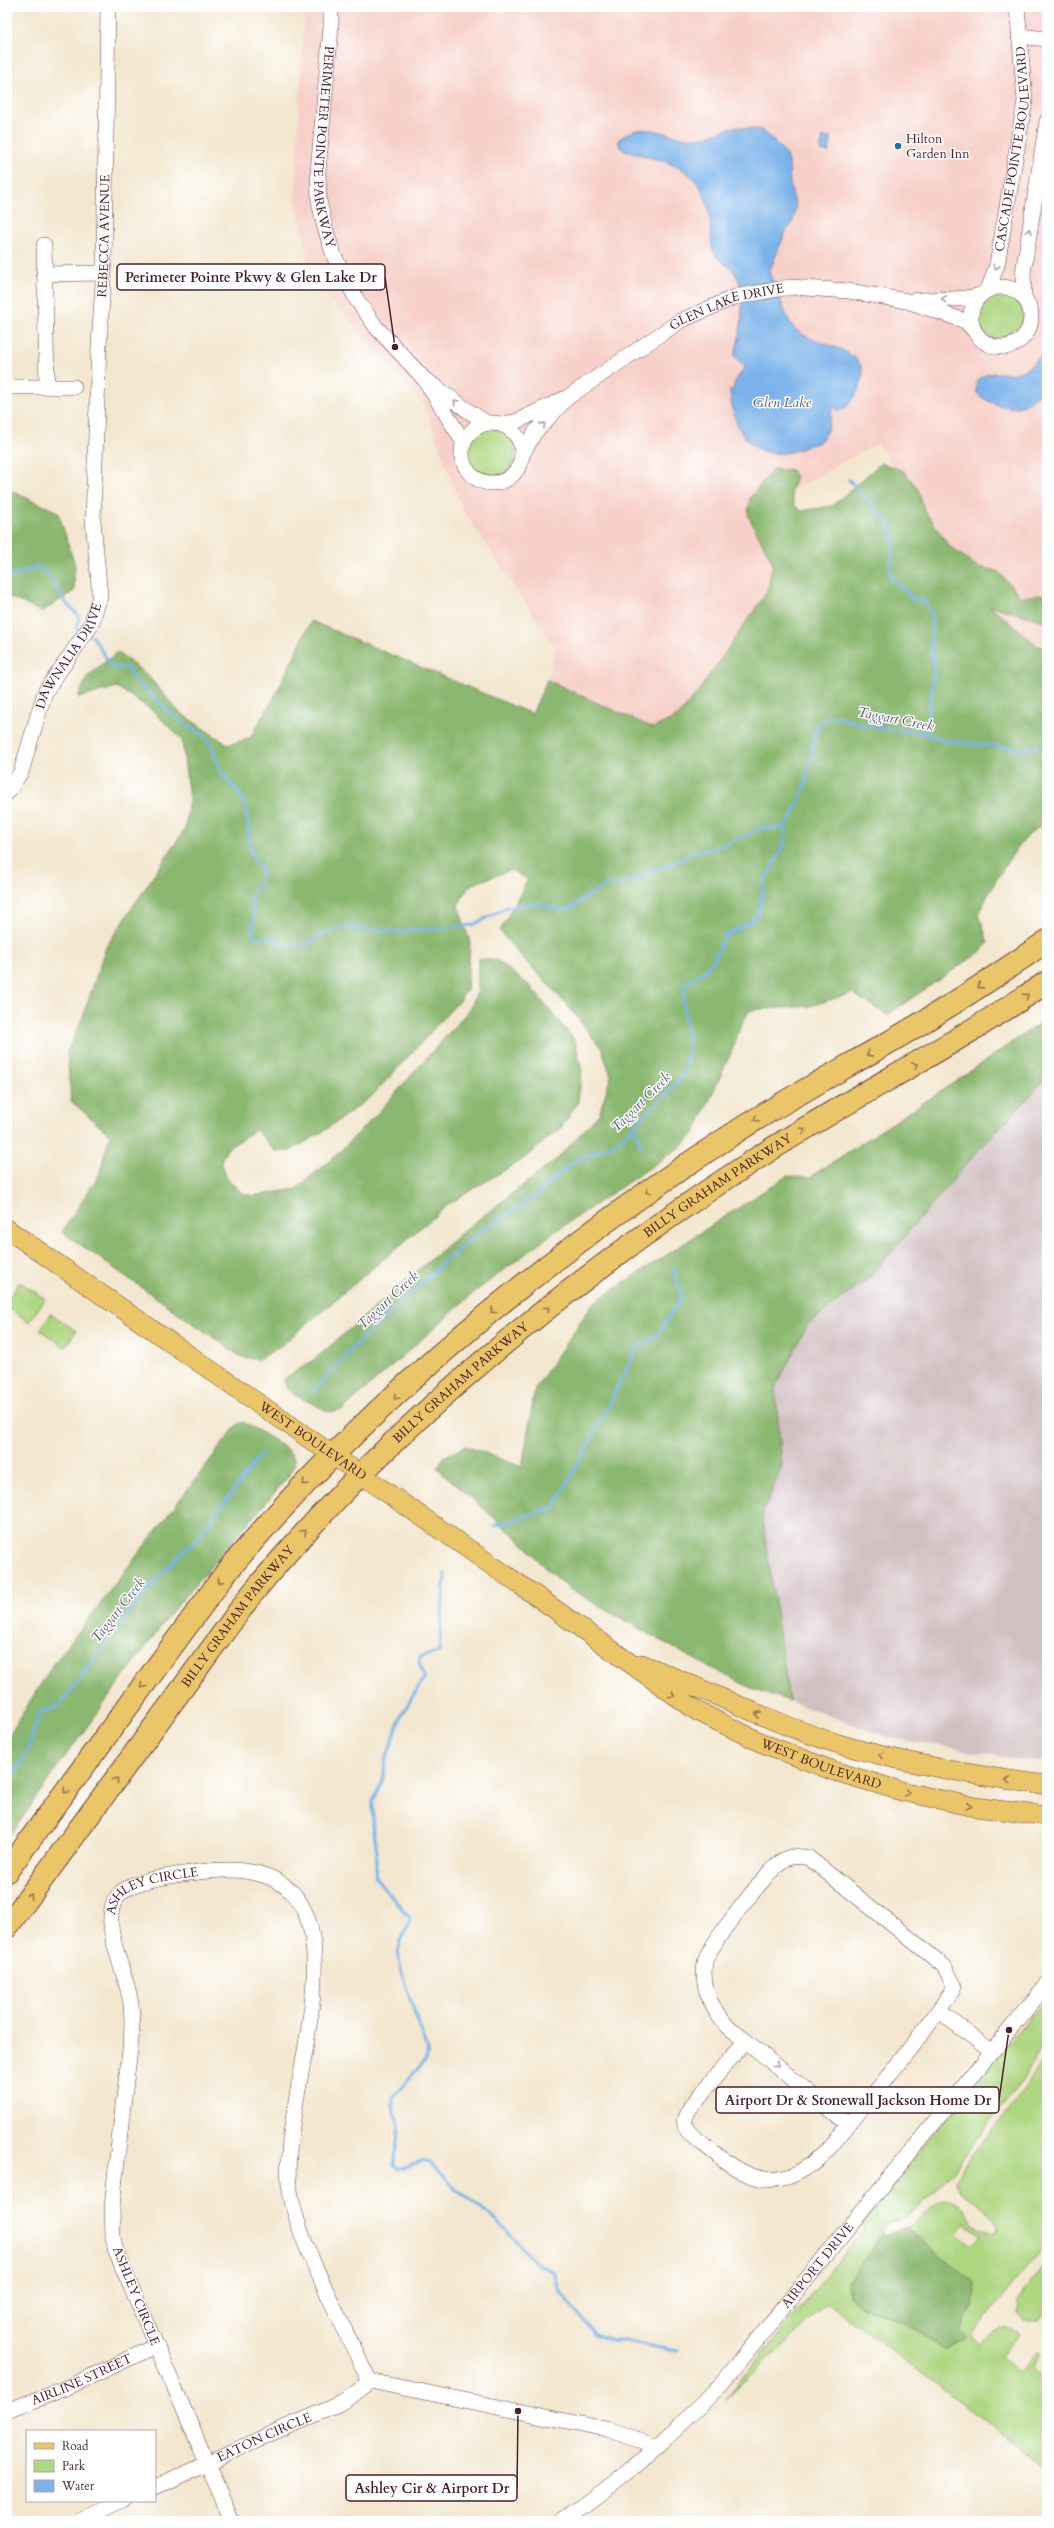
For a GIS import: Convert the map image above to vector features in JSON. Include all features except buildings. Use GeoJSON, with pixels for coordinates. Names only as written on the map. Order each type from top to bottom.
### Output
{"type":"FeatureCollection","features":[{"type":"Feature","properties":{"kind":"highway"},"geometry":{"type":"LineString","coordinates":[[7,1871],[224,1574],[263,1528],[332,1455],[483,1319],[608,1219],[741,1129],[940,1012],[1047,941]]}},
{"type":"Feature","properties":{"kind":"highway","name":"BILLY GRAHAM PARKWAY"},"geometry":{"type":"LineString","coordinates":[[7,1927],[251,1595],[292,1545],[361,1474],[504,1344],[628,1246],[759,1157],[958,1040],[1047,982]]}},
{"type":"Feature","properties":{"kind":"main road","name":"WEST BOULEVARD"},"geometry":{"type":"LineString","coordinates":[[7,1229],[361,1474],[697,1711],[762,1743],[831,1770],[901,1791],[975,1807],[1047,1816]]}},
{"type":"Feature","properties":{"kind":"main road","name":"WEST BOULEVARD"},"geometry":{"type":"LineString","coordinates":[[618,1654],[769,1719],[838,1743],[908,1763],[981,1777],[1047,1785]]}},
{"type":"Feature","properties":{"kind":"street","name":"REBECCA AVENUE"},"geometry":{"type":"LineString","coordinates":[[96,465],[104,273],[108,7]]}},
{"type":"Feature","properties":{"kind":"street","name":"PERIMETER POINTE PARKWAY"},"geometry":{"type":"LineString","coordinates":[[331,7],[331,27],[318,172],[319,201],[325,228],[334,256],[357,300],[376,328],[425,380],[464,443]]}},
{"type":"Feature","properties":{"kind":"street","name":"PERIMETER POINTE PARKWAY"},"geometry":{"type":"LineString","coordinates":[[331,27],[341,7]]}},
{"type":"Feature","properties":{"kind":"street","name":"CASCADE POINTE BOULEVARD"},"geometry":{"type":"LineString","coordinates":[[984,292],[996,265],[1022,127],[1025,102],[1017,7]]}},
{"type":"Feature","properties":{"kind":"street"},"geometry":{"type":"LineString","coordinates":[[1019,36],[1047,39]]}},
{"type":"Feature","properties":{"kind":"street"},"geometry":{"type":"LineString","coordinates":[[1024,298],[1016,291],[1006,287],[984,292],[972,311],[974,330],[984,341],[996,346],[1006,346],[1016,343],[1029,327],[1031,317],[1024,298],[1022,273],[1047,121]]}},
{"type":"Feature","properties":{"kind":"street"},"geometry":{"type":"LineString","coordinates":[[44,244],[47,386]]}},
{"type":"Feature","properties":{"kind":"street"},"geometry":{"type":"LineString","coordinates":[[44,274],[104,273]]}},
{"type":"Feature","properties":{"kind":"street","name":"GLEN LAKE DRIVE"},"geometry":{"type":"LineString","coordinates":[[494,424],[514,422],[568,397],[674,325],[714,304],[756,292],[790,287],[849,291],[907,301],[965,321],[974,330]]}},
{"type":"Feature","properties":{"kind":"street","name":"GLEN LAKE DRIVE"},"geometry":{"type":"LineString","coordinates":[[907,301],[935,298],[952,300],[984,292]]}},
{"type":"Feature","properties":{"kind":"street","name":"PERIMETER POINTE PARKWAY"},"geometry":{"type":"LineString","coordinates":[[425,380],[449,396],[462,408],[494,424]]}},
{"type":"Feature","properties":{"kind":"street"},"geometry":{"type":"LineString","coordinates":[[7,387],[74,387]]}},
{"type":"Feature","properties":{"kind":"street","name":"GLEN LAKE DRIVE"},"geometry":{"type":"LineString","coordinates":[[522,455],[528,441],[538,429],[551,418],[568,397]]}},
{"type":"Feature","properties":{"kind":"street"},"geometry":{"type":"LineString","coordinates":[[494,424],[516,435],[521,445],[522,455],[513,474],[505,480],[495,482],[484,481],[475,477],[468,470],[463,461],[464,443],[475,428],[494,424]]}},
{"type":"Feature","properties":{"kind":"street","name":"DAWNALIA DRIVE"},"geometry":{"type":"LineString","coordinates":[[7,793],[22,772],[48,684],[91,625],[98,608],[101,582],[93,521],[96,465]]}},
{"type":"Feature","properties":{"kind":"street"},"geometry":{"type":"LineString","coordinates":[[745,2041],[684,2117],[685,2125],[691,2134],[722,2159],[747,2176],[767,2179],[790,2177],[814,2163],[848,2124],[939,2011],[953,1990],[954,1985],[944,1966],[814,1861],[796,1856],[776,1865],[716,1941],[707,1956],[704,1974],[706,1991],[712,2006],[725,2024],[848,2124]]}},
{"type":"Feature","properties":{"kind":"street","name":"ASHLEY CIRCLE"},"geometry":{"type":"LineString","coordinates":[[232,2521],[116,2252],[113,2237],[112,2208],[132,2022],[128,1983],[110,1927],[111,1910],[119,1894],[133,1885],[199,1872],[236,1870],[273,1880],[291,1892],[306,1913],[312,1930],[315,1963],[303,2066],[291,2137],[289,2183],[293,2205],[310,2254],[370,2382]]}},
{"type":"Feature","properties":{"kind":"street","name":"AIRPORT DRIVE"},"geometry":{"type":"LineString","coordinates":[[561,2521],[630,2471],[692,2415],[737,2366],[1047,1984]]}},
{"type":"Feature","properties":{"kind":"street"},"geometry":{"type":"LineString","coordinates":[[939,2011],[992,2051]]}},
{"type":"Feature","properties":{"kind":"street","name":"AIRLINE STREET"},"geometry":{"type":"LineString","coordinates":[[7,2411],[66,2388],[156,2346]]}},
{"type":"Feature","properties":{"kind":"street"},"geometry":{"type":"LineString","coordinates":[[370,2382],[606,2429],[658,2446]]}},
{"type":"Feature","properties":{"kind":"street","name":"EATON CIRCLE"},"geometry":{"type":"LineString","coordinates":[[156,2487],[208,2464],[276,2431],[330,2410],[348,2400],[370,2382]]}},
{"type":"Feature","properties":{"kind":"street"},"geometry":{"type":"LineString","coordinates":[[77,2521],[121,2502]]}},
{"type":"Feature","properties":{"kind":"shaded area"},"geometry":{"type":"Polygon","coordinates":[[[304,7],[1047,7],[1047,689],[878,443],[748,515],[773,563],[767,592],[700,689],[678,716],[653,728],[547,680],[555,648],[463,510],[424,406],[312,278],[295,196],[304,7]]]}},
{"type":"Feature","properties":{"kind":"shaded area"},"geometry":{"type":"Polygon","coordinates":[[[1047,1078],[1047,1763],[890,1738],[789,1701],[762,1515],[782,1466],[775,1388],[808,1324],[869,1278],[974,1155],[1047,1078]]]}},
{"type":"Feature","properties":{"kind":"green space"},"geometry":{"type":"Polygon","coordinates":[[[1005,293],[1017,299],[1022,307],[1022,325],[1017,333],[1009,338],[995,339],[983,333],[978,325],[977,311],[983,299],[991,294],[1005,293]]]}},
{"type":"Feature","properties":{"kind":"green space"},"geometry":{"type":"Polygon","coordinates":[[[491,428],[500,430],[508,435],[513,443],[515,452],[513,461],[508,469],[500,474],[491,476],[482,474],[474,469],[469,461],[467,452],[469,443],[474,435],[482,430],[491,428]]]}},
{"type":"Feature","properties":{"kind":"green space"},"geometry":{"type":"Polygon","coordinates":[[[881,463],[904,471],[918,489],[924,510],[949,546],[978,567],[998,571],[1021,597],[1047,594],[1047,622],[990,606],[1038,646],[1047,649],[1047,823],[1037,828],[1027,837],[998,876],[979,914],[988,943],[980,952],[887,1015],[852,993],[810,1006],[750,1010],[741,1025],[730,1055],[694,1134],[683,1145],[553,1233],[476,1291],[342,1410],[329,1412],[293,1394],[286,1388],[284,1379],[315,1359],[466,1229],[557,1159],[599,1114],[611,1076],[602,1049],[568,1006],[511,945],[500,931],[528,879],[511,870],[470,885],[458,905],[470,943],[467,989],[459,1001],[372,1096],[324,1131],[290,1151],[275,1151],[256,1130],[228,1148],[221,1160],[226,1177],[242,1193],[253,1196],[296,1189],[334,1157],[378,1113],[470,1009],[478,990],[478,959],[496,960],[530,986],[575,1041],[582,1071],[578,1102],[561,1128],[523,1159],[450,1203],[283,1344],[259,1360],[240,1356],[62,1232],[99,1175],[110,1135],[71,1101],[67,1052],[83,1016],[106,947],[185,829],[189,800],[182,740],[153,711],[117,687],[78,698],[87,677],[117,652],[147,675],[179,712],[228,745],[250,738],[276,694],[311,621],[532,714],[547,680],[653,728],[678,716],[700,689],[767,592],[773,563],[748,515],[750,498],[773,469],[792,470],[796,477],[791,491],[794,505],[801,511],[832,506],[881,463]]]}},
{"type":"Feature","properties":{"kind":"green space"},"geometry":{"type":"Polygon","coordinates":[[[7,489],[58,512],[75,565],[74,591],[42,612],[7,596],[7,489]]]}},
{"type":"Feature","properties":{"kind":"green space"},"geometry":{"type":"Polygon","coordinates":[[[1047,1018],[1047,1078],[974,1155],[869,1278],[808,1324],[775,1388],[782,1466],[762,1515],[789,1701],[749,1687],[690,1657],[568,1588],[545,1568],[527,1547],[437,1468],[444,1457],[466,1446],[522,1467],[535,1389],[593,1303],[787,1176],[810,1177],[955,1082],[1047,1018]]]}},
{"type":"Feature","properties":{"kind":"green space"},"geometry":{"type":"Polygon","coordinates":[[[20,1282],[45,1299],[29,1322],[7,1307],[7,1301],[20,1282]]]}},
{"type":"Feature","properties":{"kind":"green space"},"geometry":{"type":"Polygon","coordinates":[[[51,1314],[76,1331],[65,1347],[40,1330],[51,1314]]]}},
{"type":"Feature","properties":{"kind":"green space"},"geometry":{"type":"Polygon","coordinates":[[[243,1422],[272,1438],[286,1448],[294,1459],[292,1471],[170,1614],[56,1769],[7,1840],[7,1739],[50,1669],[237,1425],[243,1422]]]}},
{"type":"Feature","properties":{"kind":"green space"},"geometry":{"type":"Polygon","coordinates":[[[1047,2004],[1047,2036],[1024,2080],[988,2123],[955,2170],[915,2211],[902,2219],[883,2225],[882,2235],[848,2282],[861,2307],[905,2324],[925,2336],[944,2351],[967,2338],[961,2331],[962,2322],[974,2305],[923,2241],[904,2229],[916,2222],[935,2204],[948,2200],[960,2205],[972,2222],[978,2227],[985,2231],[996,2232],[999,2227],[990,2213],[963,2194],[955,2182],[977,2148],[1028,2085],[1047,2050],[1047,2243],[971,2335],[980,2343],[989,2334],[999,2329],[1009,2328],[1020,2334],[1001,2356],[1019,2372],[1038,2351],[1041,2354],[1031,2367],[1047,2381],[1047,2467],[828,2303],[726,2399],[865,2228],[862,2225],[964,2095],[1041,2005],[1047,2004]],[[965,2223],[957,2234],[972,2246],[981,2235],[965,2223]]]}},
{"type":"Feature","properties":{"kind":"green space"},"geometry":{"type":"Polygon","coordinates":[[[904,2229],[973,2280],[975,2288],[974,2301],[965,2317],[961,2331],[968,2338],[944,2351],[930,2338],[914,2328],[896,2319],[868,2309],[849,2297],[848,2282],[882,2235],[904,2229]]]}},
{"type":"Feature","properties":{"kind":"green space"},"geometry":{"type":"Polygon","coordinates":[[[1047,2262],[1047,2310],[1037,2321],[1025,2321],[1018,2314],[1017,2301],[1047,2262]]]}},
{"type":"Feature","properties":{"kind":"water","name":"Glen Lake"},"geometry":{"type":"Polygon","coordinates":[[[735,127],[762,130],[785,152],[789,165],[790,186],[796,206],[792,224],[786,231],[769,272],[791,324],[802,334],[840,349],[852,356],[860,364],[863,374],[859,388],[851,402],[838,412],[838,408],[833,408],[825,435],[822,439],[818,443],[790,452],[775,453],[763,451],[752,444],[743,435],[736,422],[730,390],[733,390],[735,382],[745,367],[734,356],[737,348],[742,317],[742,296],[738,278],[713,251],[710,218],[706,200],[700,186],[691,176],[681,169],[668,163],[623,150],[619,145],[619,139],[629,133],[639,130],[657,131],[685,138],[701,138],[735,127]]]}},
{"type":"Feature","properties":{"kind":"water"},"geometry":{"type":"Polygon","coordinates":[[[823,137],[831,138],[829,152],[820,151],[823,137]]]}},
{"type":"Feature","properties":{"kind":"water"},"geometry":{"type":"Polygon","coordinates":[[[1047,348],[1047,388],[1024,405],[1012,407],[999,405],[986,400],[977,393],[976,383],[981,378],[992,373],[1011,373],[1024,370],[1034,363],[1047,348]]]}},
{"type":"Feature","properties":{"kind":"waterway"},"geometry":{"type":"LineString","coordinates":[[849,480],[886,518],[894,539],[890,576],[892,581],[903,588],[913,600],[922,599],[932,614],[931,646],[934,670],[926,734]]}},
{"type":"Feature","properties":{"kind":"waterway"},"geometry":{"type":"LineString","coordinates":[[7,579],[37,566],[49,575],[64,601],[78,615],[79,620],[76,627],[79,631]]}},
{"type":"Feature","properties":{"kind":"waterway"},"geometry":{"type":"LineString","coordinates":[[90,636],[93,637],[112,667],[127,668],[134,679],[177,719],[204,736],[213,749],[219,769],[242,797],[246,808],[251,852],[262,872],[260,882],[251,895],[254,918],[252,933],[259,939],[271,937],[284,945],[296,946],[307,944],[326,932],[341,928],[404,932],[413,929],[430,930],[473,925],[507,907],[538,903],[561,911],[571,908],[606,884],[620,885],[678,861],[693,852],[719,847],[759,829],[785,827]]}},
{"type":"Feature","properties":{"kind":"waterway","name":"Taggart Creek"},"geometry":{"type":"LineString","coordinates":[[312,1392],[356,1345],[445,1261],[480,1232],[532,1198],[576,1160],[618,1142],[678,1082],[684,1070],[688,1046],[683,998],[684,985],[705,971],[713,961],[725,936],[750,922],[759,913],[764,882],[785,843],[785,827],[796,808],[806,783],[816,728],[822,720],[829,717],[840,717],[860,725],[926,734],[945,741],[1023,749],[1047,746]]}},
{"type":"Feature","properties":{"kind":"waterway"},"geometry":{"type":"LineString","coordinates":[[635,1126],[641,1148]]}},
{"type":"Feature","properties":{"kind":"waterway"},"geometry":{"type":"LineString","coordinates":[[495,1526],[554,1507],[587,1448],[637,1348],[657,1336],[682,1296],[673,1268]]}},
{"type":"Feature","properties":{"kind":"waterway","name":"Taggart Creek"},"geometry":{"type":"LineString","coordinates":[[7,1786],[26,1754],[40,1712],[57,1707],[63,1701],[139,1599],[181,1553],[193,1544],[262,1453]]}},
{"type":"Feature","properties":{"kind":"waterway"},"geometry":{"type":"LineString","coordinates":[[445,1574],[439,1652],[420,1657],[419,1663],[425,1676],[401,1716],[385,1763],[384,1777],[373,1801],[373,1826],[377,1851],[375,1877],[411,1919],[409,1926],[399,1944],[400,1966],[428,2051],[426,2059],[393,2097],[393,2106],[399,2125],[394,2166],[398,2169],[422,2161],[430,2163],[454,2187],[499,2222],[537,2264],[554,2272],[560,2292],[595,2334],[612,2341],[626,2341],[676,2351]]}},
{"type":"Feature","properties":{"kind":"place","name":"Hilton Garden Inn"},"geometry":{"type":"Point","coordinates":[898,146]}},
{"type":"Feature","properties":{"kind":"place","name":"Perimeter Pointe Pkwy & Glen Lake Dr"},"geometry":{"type":"Point","coordinates":[395,347]}},
{"type":"Feature","properties":{"kind":"place","name":"Airport Dr & Stonewall Jackson Home Dr"},"geometry":{"type":"Point","coordinates":[1009,2030]}},
{"type":"Feature","properties":{"kind":"place","name":"Ashley Cir & Airport Dr"},"geometry":{"type":"Point","coordinates":[518,2411]}}]}
